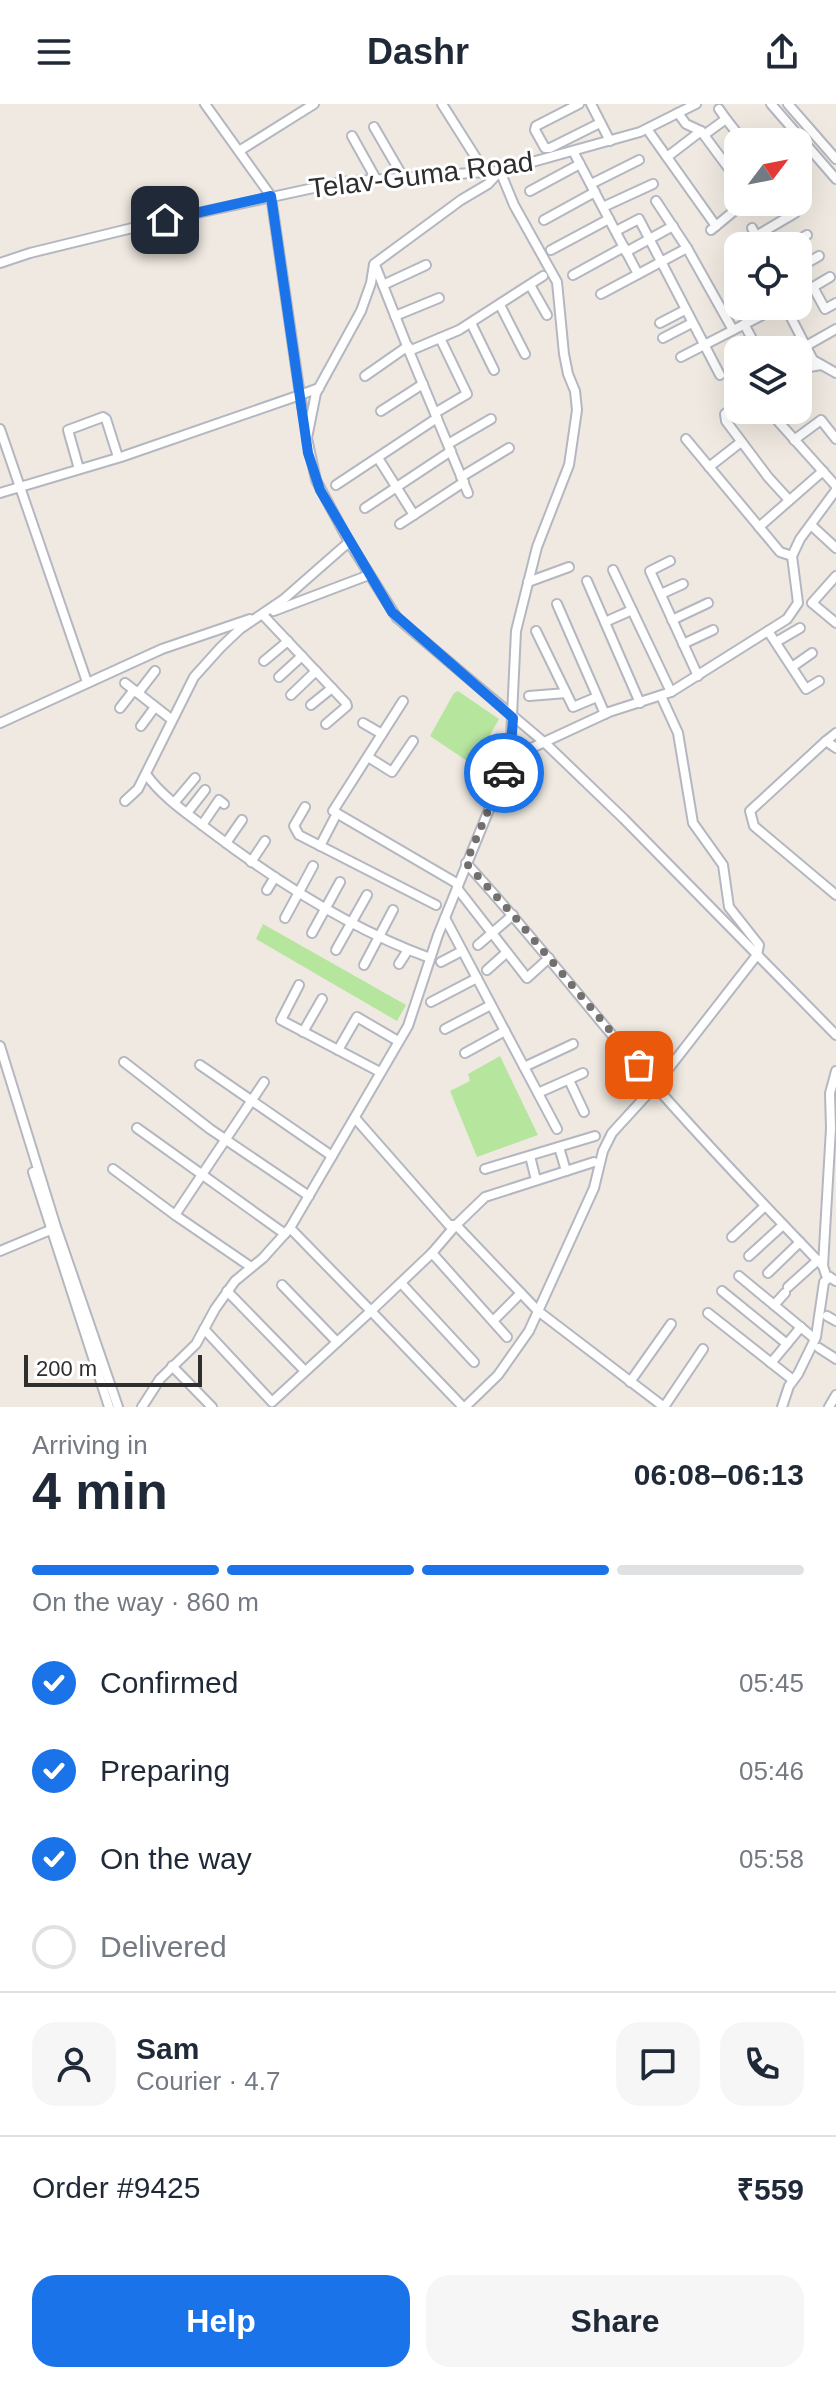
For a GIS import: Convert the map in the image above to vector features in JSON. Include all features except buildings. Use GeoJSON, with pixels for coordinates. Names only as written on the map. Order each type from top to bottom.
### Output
{"type":"FeatureCollection","features":[{"type":"Feature","properties":{"kind":"street"},"geometry":{"type":"LineString","coordinates":[[205,104],[271,196],[300,395],[316,480],[388,607],[404,625],[545,743],[836,1035]]}},
{"type":"Feature","properties":{"kind":"street"},"geometry":{"type":"LineString","coordinates":[[239,151],[314,104]]}},
{"type":"Feature","properties":{"kind":"street"},"geometry":{"type":"LineString","coordinates":[[442,104],[485,172]]}},
{"type":"Feature","properties":{"kind":"street"},"geometry":{"type":"LineString","coordinates":[[579,104],[536,126],[535,130],[545,148],[600,123]]}},
{"type":"Feature","properties":{"kind":"street"},"geometry":{"type":"LineString","coordinates":[[591,104],[610,141]]}},
{"type":"Feature","properties":{"kind":"street","name":"Telav-Guma Road"},"geometry":{"type":"LineString","coordinates":[[0,263],[52,247],[341,182],[500,171],[647,129],[696,104]]}},
{"type":"Feature","properties":{"kind":"street"},"geometry":{"type":"LineString","coordinates":[[771,104],[836,179]]}},
{"type":"Feature","properties":{"kind":"street"},"geometry":{"type":"LineString","coordinates":[[788,104],[836,159]]}},
{"type":"Feature","properties":{"kind":"street"},"geometry":{"type":"LineString","coordinates":[[719,109],[733,128]]}},
{"type":"Feature","properties":{"kind":"street"},"geometry":{"type":"LineString","coordinates":[[681,111],[724,163]]}},
{"type":"Feature","properties":{"kind":"street"},"geometry":{"type":"LineString","coordinates":[[667,157],[700,131],[726,119]]}},
{"type":"Feature","properties":{"kind":"street"},"geometry":{"type":"LineString","coordinates":[[374,127],[403,177]]}},
{"type":"Feature","properties":{"kind":"street"},"geometry":{"type":"LineString","coordinates":[[647,129],[713,228],[728,216]]}},
{"type":"Feature","properties":{"kind":"street"},"geometry":{"type":"LineString","coordinates":[[352,136],[376,179]]}},
{"type":"Feature","properties":{"kind":"street"},"geometry":{"type":"LineString","coordinates":[[573,151],[638,274]]}},
{"type":"Feature","properties":{"kind":"street"},"geometry":{"type":"LineString","coordinates":[[544,220],[639,160]]}},
{"type":"Feature","properties":{"kind":"street"},"geometry":{"type":"LineString","coordinates":[[530,191],[580,164]]}},
{"type":"Feature","properties":{"kind":"street"},"geometry":{"type":"LineString","coordinates":[[142,1407],[160,1379],[196,1344],[235,1281],[288,1231],[408,1026],[457,886],[510,758],[516,631],[537,547],[569,465],[575,435],[576,401],[564,354],[557,282],[514,205],[500,171],[488,184],[461,200],[374,264],[361,311],[319,387],[307,438]]}},
{"type":"Feature","properties":{"kind":"street"},"geometry":{"type":"LineString","coordinates":[[603,207],[653,184]]}},
{"type":"Feature","properties":{"kind":"street"},"geometry":{"type":"LineString","coordinates":[[656,201],[687,248],[733,330]]}},
{"type":"Feature","properties":{"kind":"street"},"geometry":{"type":"LineString","coordinates":[[754,232],[789,216]]}},
{"type":"Feature","properties":{"kind":"street"},"geometry":{"type":"LineString","coordinates":[[551,250],[609,219]]}},
{"type":"Feature","properties":{"kind":"street"},"geometry":{"type":"LineString","coordinates":[[616,231],[639,219],[720,375]]}},
{"type":"Feature","properties":{"kind":"street"},"geometry":{"type":"LineString","coordinates":[[573,275],[673,226]]}},
{"type":"Feature","properties":{"kind":"street"},"geometry":{"type":"LineString","coordinates":[[601,294],[687,248]]}},
{"type":"Feature","properties":{"kind":"street"},"geometry":{"type":"LineString","coordinates":[[812,260],[819,256]]}},
{"type":"Feature","properties":{"kind":"street"},"geometry":{"type":"LineString","coordinates":[[374,264],[468,493]]}},
{"type":"Feature","properties":{"kind":"street"},"geometry":{"type":"LineString","coordinates":[[383,285],[426,265]]}},
{"type":"Feature","properties":{"kind":"street"},"geometry":{"type":"LineString","coordinates":[[365,376],[408,349],[471,323],[543,276]]}},
{"type":"Feature","properties":{"kind":"street"},"geometry":{"type":"LineString","coordinates":[[830,277],[813,287],[825,309],[836,303]]}},
{"type":"Feature","properties":{"kind":"street"},"geometry":{"type":"LineString","coordinates":[[530,285],[547,315]]}},
{"type":"Feature","properties":{"kind":"street"},"geometry":{"type":"LineString","coordinates":[[395,316],[439,298]]}},
{"type":"Feature","properties":{"kind":"street"},"geometry":{"type":"LineString","coordinates":[[500,305],[525,354]]}},
{"type":"Feature","properties":{"kind":"street"},"geometry":{"type":"LineString","coordinates":[[660,323],[685,310]]}},
{"type":"Feature","properties":{"kind":"street"},"geometry":{"type":"LineString","coordinates":[[681,357],[752,320]]}},
{"type":"Feature","properties":{"kind":"street"},"geometry":{"type":"LineString","coordinates":[[471,323],[494,370]]}},
{"type":"Feature","properties":{"kind":"street"},"geometry":{"type":"LineString","coordinates":[[663,338],[692,323]]}},
{"type":"Feature","properties":{"kind":"street"},"geometry":{"type":"LineString","coordinates":[[744,324],[750,336]]}},
{"type":"Feature","properties":{"kind":"street"},"geometry":{"type":"LineString","coordinates":[[812,343],[836,329]]}},
{"type":"Feature","properties":{"kind":"street"},"geometry":{"type":"LineString","coordinates":[[336,485],[467,394],[440,338]]}},
{"type":"Feature","properties":{"kind":"street"},"geometry":{"type":"LineString","coordinates":[[812,358],[836,373]]}},
{"type":"Feature","properties":{"kind":"street"},"geometry":{"type":"LineString","coordinates":[[812,367],[822,365]]}},
{"type":"Feature","properties":{"kind":"street"},"geometry":{"type":"LineString","coordinates":[[381,411],[423,384]]}},
{"type":"Feature","properties":{"kind":"street"},"geometry":{"type":"LineString","coordinates":[[0,493],[118,457],[319,387]]}},
{"type":"Feature","properties":{"kind":"street"},"geometry":{"type":"LineString","coordinates":[[79,469],[68,430],[103,417],[118,457]]}},
{"type":"Feature","properties":{"kind":"street"},"geometry":{"type":"LineString","coordinates":[[365,508],[491,419]]}},
{"type":"Feature","properties":{"kind":"street"},"geometry":{"type":"LineString","coordinates":[[794,440],[821,420],[836,439]]}},
{"type":"Feature","properties":{"kind":"street"},"geometry":{"type":"LineString","coordinates":[[729,424],[789,500]]}},
{"type":"Feature","properties":{"kind":"street"},"geometry":{"type":"LineString","coordinates":[[510,758],[605,714],[671,692],[787,619],[798,603],[792,556],[836,488],[780,424]]}},
{"type":"Feature","properties":{"kind":"street"},"geometry":{"type":"LineString","coordinates":[[0,429],[87,682]]}},
{"type":"Feature","properties":{"kind":"street"},"geometry":{"type":"LineString","coordinates":[[686,439],[780,552],[792,556]]}},
{"type":"Feature","properties":{"kind":"street"},"geometry":{"type":"LineString","coordinates":[[709,467],[741,442]]}},
{"type":"Feature","properties":{"kind":"street"},"geometry":{"type":"LineString","coordinates":[[400,524],[509,448]]}},
{"type":"Feature","properties":{"kind":"street"},"geometry":{"type":"LineString","coordinates":[[378,458],[414,515]]}},
{"type":"Feature","properties":{"kind":"street"},"geometry":{"type":"LineString","coordinates":[[759,527],[823,471]]}},
{"type":"Feature","properties":{"kind":"street"},"geometry":{"type":"LineString","coordinates":[[811,525],[835,545]]}},
{"type":"Feature","properties":{"kind":"street"},"geometry":{"type":"LineString","coordinates":[[125,801],[138,789],[194,677],[240,629],[263,615],[349,542]]}},
{"type":"Feature","properties":{"kind":"street"},"geometry":{"type":"LineString","coordinates":[[670,561],[650,571],[698,676]]}},
{"type":"Feature","properties":{"kind":"street"},"geometry":{"type":"LineString","coordinates":[[528,582],[569,567]]}},
{"type":"Feature","properties":{"kind":"street"},"geometry":{"type":"LineString","coordinates":[[613,570],[671,692]]}},
{"type":"Feature","properties":{"kind":"street"},"geometry":{"type":"LineString","coordinates":[[0,723],[162,649],[369,575]]}},
{"type":"Feature","properties":{"kind":"street"},"geometry":{"type":"LineString","coordinates":[[834,618],[812,603],[836,576]]}},
{"type":"Feature","properties":{"kind":"street"},"geometry":{"type":"LineString","coordinates":[[587,581],[640,703]]}},
{"type":"Feature","properties":{"kind":"street"},"geometry":{"type":"LineString","coordinates":[[661,594],[683,584]]}},
{"type":"Feature","properties":{"kind":"street"},"geometry":{"type":"LineString","coordinates":[[672,620],[708,603]]}},
{"type":"Feature","properties":{"kind":"street"},"geometry":{"type":"LineString","coordinates":[[557,604],[605,714]]}},
{"type":"Feature","properties":{"kind":"street"},"geometry":{"type":"LineString","coordinates":[[605,622],[632,610]]}},
{"type":"Feature","properties":{"kind":"street"},"geometry":{"type":"LineString","coordinates":[[263,615],[347,706],[326,724]]}},
{"type":"Feature","properties":{"kind":"street"},"geometry":{"type":"LineString","coordinates":[[776,642],[800,628]]}},
{"type":"Feature","properties":{"kind":"street"},"geometry":{"type":"LineString","coordinates":[[683,644],[713,630]]}},
{"type":"Feature","properties":{"kind":"street"},"geometry":{"type":"LineString","coordinates":[[536,631],[573,707],[597,697]]}},
{"type":"Feature","properties":{"kind":"street"},"geometry":{"type":"LineString","coordinates":[[768,631],[806,689],[819,681]]}},
{"type":"Feature","properties":{"kind":"street"},"geometry":{"type":"LineString","coordinates":[[264,661],[288,641]]}},
{"type":"Feature","properties":{"kind":"street"},"geometry":{"type":"LineString","coordinates":[[792,667],[812,653]]}},
{"type":"Feature","properties":{"kind":"street"},"geometry":{"type":"LineString","coordinates":[[279,677],[302,656]]}},
{"type":"Feature","properties":{"kind":"street"},"geometry":{"type":"LineString","coordinates":[[120,708],[155,671]]}},
{"type":"Feature","properties":{"kind":"street"},"geometry":{"type":"LineString","coordinates":[[291,695],[316,671]]}},
{"type":"Feature","properties":{"kind":"street"},"geometry":{"type":"LineString","coordinates":[[125,683],[171,719]]}},
{"type":"Feature","properties":{"kind":"street"},"geometry":{"type":"LineString","coordinates":[[311,705],[332,688]]}},
{"type":"Feature","properties":{"kind":"street"},"geometry":{"type":"LineString","coordinates":[[529,696],[566,693]]}},
{"type":"Feature","properties":{"kind":"street"},"geometry":{"type":"LineString","coordinates":[[137,1128],[202,1176],[288,1231],[464,1407],[513,1355],[538,1311],[594,1188],[607,1141],[621,1121],[655,1086],[757,955],[759,945],[729,907],[723,865],[693,823],[678,733],[661,696]]}},
{"type":"Feature","properties":{"kind":"street"},"geometry":{"type":"LineString","coordinates":[[403,701],[333,811],[457,886],[490,935],[527,978],[549,958]]}},
{"type":"Feature","properties":{"kind":"street"},"geometry":{"type":"LineString","coordinates":[[141,726],[155,707]]}},
{"type":"Feature","properties":{"kind":"street"},"geometry":{"type":"LineString","coordinates":[[363,723],[382,734]]}},
{"type":"Feature","properties":{"kind":"street"},"geometry":{"type":"LineString","coordinates":[[836,733],[750,811],[754,826],[836,895]]}},
{"type":"Feature","properties":{"kind":"street"},"geometry":{"type":"LineString","coordinates":[[368,757],[392,772],[413,741]]}},
{"type":"Feature","properties":{"kind":"street"},"geometry":{"type":"LineString","coordinates":[[826,741],[836,748]]}},
{"type":"Feature","properties":{"kind":"street"},"geometry":{"type":"LineString","coordinates":[[146,774],[154,786],[174,803],[251,862],[379,937],[430,958]]}},
{"type":"Feature","properties":{"kind":"street"},"geometry":{"type":"LineString","coordinates":[[174,803],[195,778]]}},
{"type":"Feature","properties":{"kind":"street"},"geometry":{"type":"LineString","coordinates":[[187,813],[205,790]]}},
{"type":"Feature","properties":{"kind":"street"},"geometry":{"type":"LineString","coordinates":[[202,825],[219,800],[224,804]]}},
{"type":"Feature","properties":{"kind":"street"},"geometry":{"type":"LineString","coordinates":[[305,807],[294,826],[295,831],[447,913],[462,951],[557,1129]]}},
{"type":"Feature","properties":{"kind":"street"},"geometry":{"type":"LineString","coordinates":[[320,846],[334,819]]}},
{"type":"Feature","properties":{"kind":"street"},"geometry":{"type":"LineString","coordinates":[[226,843],[242,820]]}},
{"type":"Feature","properties":{"kind":"street"},"geometry":{"type":"LineString","coordinates":[[251,862],[265,841]]}},
{"type":"Feature","properties":{"kind":"street"},"geometry":{"type":"LineString","coordinates":[[466,863],[655,1086],[833,1279],[824,1282],[817,1343],[793,1380],[782,1407]]}},
{"type":"Feature","properties":{"kind":"street"},"geometry":{"type":"LineString","coordinates":[[285,918],[313,866]]}},
{"type":"Feature","properties":{"kind":"street"},"geometry":{"type":"LineString","coordinates":[[267,890],[275,877]]}},
{"type":"Feature","properties":{"kind":"street"},"geometry":{"type":"LineString","coordinates":[[312,933],[340,882]]}},
{"type":"Feature","properties":{"kind":"street"},"geometry":{"type":"LineString","coordinates":[[336,950],[367,895]]}},
{"type":"Feature","properties":{"kind":"street"},"geometry":{"type":"LineString","coordinates":[[364,965],[393,910]]}},
{"type":"Feature","properties":{"kind":"street"},"geometry":{"type":"LineString","coordinates":[[478,945],[513,915]]}},
{"type":"Feature","properties":{"kind":"street"},"geometry":{"type":"LineString","coordinates":[[399,964],[408,950]]}},
{"type":"Feature","properties":{"kind":"street"},"geometry":{"type":"LineString","coordinates":[[441,962],[462,951]]}},
{"type":"Feature","properties":{"kind":"street"},"geometry":{"type":"LineString","coordinates":[[487,970],[506,953]]}},
{"type":"Feature","properties":{"kind":"street"},"geometry":{"type":"LineString","coordinates":[[431,1002],[477,978]]}},
{"type":"Feature","properties":{"kind":"street"},"geometry":{"type":"LineString","coordinates":[[299,985],[281,1020],[380,1072]]}},
{"type":"Feature","properties":{"kind":"street"},"geometry":{"type":"LineString","coordinates":[[303,1032],[322,999]]}},
{"type":"Feature","properties":{"kind":"street"},"geometry":{"type":"LineString","coordinates":[[445,1029],[491,1005]]}},
{"type":"Feature","properties":{"kind":"street"},"geometry":{"type":"LineString","coordinates":[[338,1050],[357,1017],[398,1041]]}},
{"type":"Feature","properties":{"kind":"street"},"geometry":{"type":"LineString","coordinates":[[465,1053],[505,1031]]}},
{"type":"Feature","properties":{"kind":"street"},"geometry":{"type":"LineString","coordinates":[[524,1067],[573,1044]]}},
{"type":"Feature","properties":{"kind":"street"},"geometry":{"type":"LineString","coordinates":[[0,1046],[109,1407]]}},
{"type":"Feature","properties":{"kind":"street"},"geometry":{"type":"LineString","coordinates":[[124,1062],[226,1140],[309,1196]]}},
{"type":"Feature","properties":{"kind":"street"},"geometry":{"type":"LineString","coordinates":[[0,1065],[118,1407]]}},
{"type":"Feature","properties":{"kind":"street"},"geometry":{"type":"LineString","coordinates":[[200,1065],[332,1156]]}},
{"type":"Feature","properties":{"kind":"street"},"geometry":{"type":"LineString","coordinates":[[774,1305],[786,1290],[820,1263],[833,1153],[830,1093],[836,1071]]}},
{"type":"Feature","properties":{"kind":"street"},"geometry":{"type":"LineString","coordinates":[[538,1093],[583,1073]]}},
{"type":"Feature","properties":{"kind":"street"},"geometry":{"type":"LineString","coordinates":[[569,1080],[584,1112]]}},
{"type":"Feature","properties":{"kind":"street"},"geometry":{"type":"LineString","coordinates":[[175,1215],[264,1082]]}},
{"type":"Feature","properties":{"kind":"street"},"geometry":{"type":"LineString","coordinates":[[355,1118],[442,1218],[449,1225],[456,1225],[538,1311],[664,1407],[703,1349]]}},
{"type":"Feature","properties":{"kind":"street"},"geometry":{"type":"LineString","coordinates":[[485,1169],[595,1136]]}},
{"type":"Feature","properties":{"kind":"street"},"geometry":{"type":"LineString","coordinates":[[559,1147],[566,1171]]}},
{"type":"Feature","properties":{"kind":"street"},"geometry":{"type":"LineString","coordinates":[[530,1156],[536,1180]]}},
{"type":"Feature","properties":{"kind":"street"},"geometry":{"type":"LineString","coordinates":[[204,1329],[272,1402],[401,1283],[485,1197],[594,1162]]}},
{"type":"Feature","properties":{"kind":"street"},"geometry":{"type":"LineString","coordinates":[[113,1169],[251,1267]]}},
{"type":"Feature","properties":{"kind":"street"},"geometry":{"type":"LineString","coordinates":[[732,1237],[764,1207]]}},
{"type":"Feature","properties":{"kind":"street"},"geometry":{"type":"LineString","coordinates":[[749,1256],[783,1225]]}},
{"type":"Feature","properties":{"kind":"street"},"geometry":{"type":"LineString","coordinates":[[0,1251],[54,1228]]}},
{"type":"Feature","properties":{"kind":"street"},"geometry":{"type":"LineString","coordinates":[[768,1273],[800,1242]]}},
{"type":"Feature","properties":{"kind":"street"},"geometry":{"type":"LineString","coordinates":[[432,1253],[507,1337]]}},
{"type":"Feature","properties":{"kind":"street"},"geometry":{"type":"LineString","coordinates":[[739,1276],[836,1359]]}},
{"type":"Feature","properties":{"kind":"street"},"geometry":{"type":"LineString","coordinates":[[401,1283],[474,1362]]}},
{"type":"Feature","properties":{"kind":"street"},"geometry":{"type":"LineString","coordinates":[[282,1285],[337,1342]]}},
{"type":"Feature","properties":{"kind":"street"},"geometry":{"type":"LineString","coordinates":[[227,1291],[305,1371]]}},
{"type":"Feature","properties":{"kind":"street"},"geometry":{"type":"LineString","coordinates":[[722,1291],[787,1344]]}},
{"type":"Feature","properties":{"kind":"street"},"geometry":{"type":"LineString","coordinates":[[493,1321],[521,1293]]}},
{"type":"Feature","properties":{"kind":"street"},"geometry":{"type":"LineString","coordinates":[[790,1318],[797,1311]]}},
{"type":"Feature","properties":{"kind":"street"},"geometry":{"type":"LineString","coordinates":[[708,1313],[793,1380]]}},
{"type":"Feature","properties":{"kind":"street"},"geometry":{"type":"LineString","coordinates":[[827,1316],[836,1321]]}},
{"type":"Feature","properties":{"kind":"street"},"geometry":{"type":"LineString","coordinates":[[630,1382],[671,1324]]}},
{"type":"Feature","properties":{"kind":"street"},"geometry":{"type":"LineString","coordinates":[[771,1363],[801,1327]]}},
{"type":"Feature","properties":{"kind":"street"},"geometry":{"type":"LineString","coordinates":[[172,1366],[212,1407]]}},
{"type":"Feature","properties":{"kind":"street"},"geometry":{"type":"LineString","coordinates":[[829,1407],[836,1397]]}},
{"type":"Feature","properties":{"kind":"green space"},"geometry":{"type":"Polygon","coordinates":[[[458,691],[499,719],[473,765],[430,736],[458,691]]]}},
{"type":"Feature","properties":{"kind":"green space"},"geometry":{"type":"Polygon","coordinates":[[[263,924],[406,1005],[397,1021],[256,939],[263,924]]]}},
{"type":"Feature","properties":{"kind":"green space"},"geometry":{"type":"Polygon","coordinates":[[[500,1056],[538,1135],[477,1157],[450,1091],[470,1081],[468,1074],[500,1056]]]}},
{"type":"Feature","properties":{"kind":"way so far"},"geometry":{"type":"LineString","coordinates":[[504,773],[466,863],[639,1065]]}},
{"type":"Feature","properties":{"kind":"route"},"geometry":{"type":"LineString","coordinates":[[165,220],[271,196],[308,453],[320,490],[392,612],[513,718],[510,758],[504,773]]}}]}
